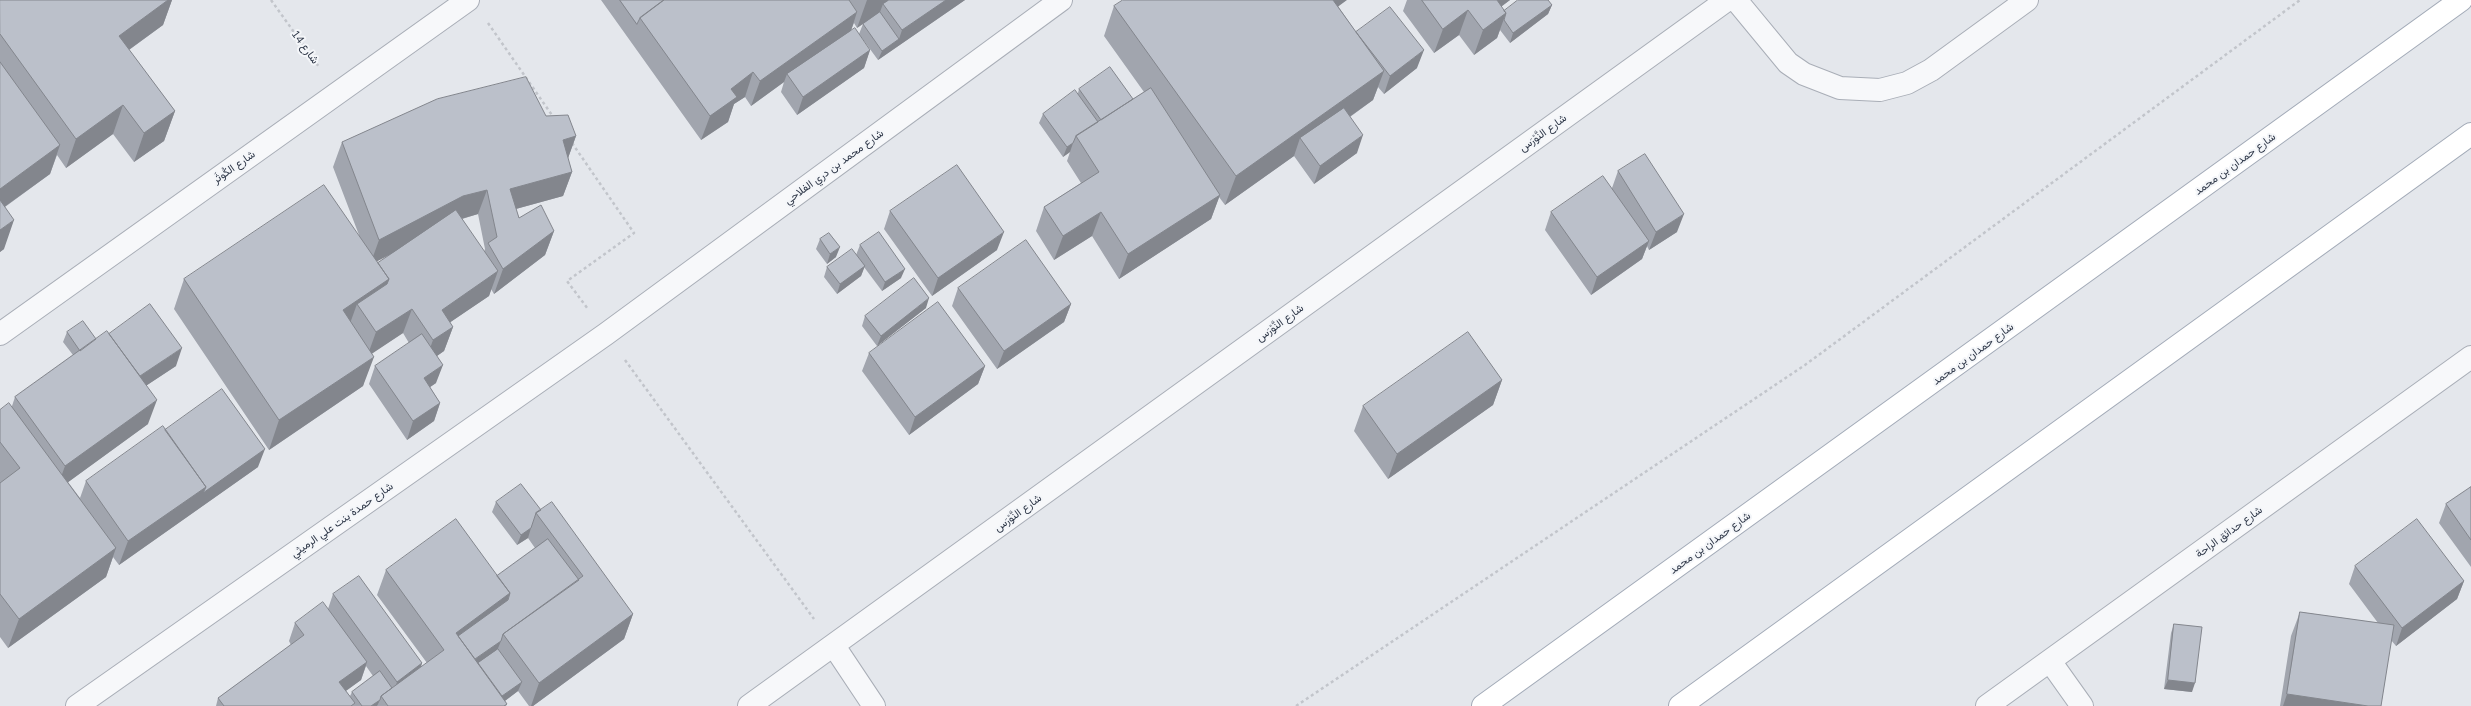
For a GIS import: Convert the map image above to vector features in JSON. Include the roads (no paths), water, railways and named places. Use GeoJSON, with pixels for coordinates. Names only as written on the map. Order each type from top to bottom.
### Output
{"type":"FeatureCollection","features":[{"type":"Feature","properties":{"kind":"main road","name":"شارع حمدان بن محمد"},"geometry":{"type":"LineString","coordinates":[[1483,706],[2461,0]]}},
{"type":"Feature","properties":{"kind":"main road"},"geometry":{"type":"LineString","coordinates":[[1680,706],[2471,134]]}},
{"type":"Feature","properties":{"kind":"street","name":"شارع الكُوثَر"},"geometry":{"type":"LineString","coordinates":[[0,334],[468,0]]}},
{"type":"Feature","properties":{"kind":"street","name":"شارع محمد بن دري الفلاحي"},"geometry":{"type":"LineString","coordinates":[[606,334],[1061,0]]}},
{"type":"Feature","properties":{"kind":"street","name":"شارع النَّوْرَس"},"geometry":{"type":"LineString","coordinates":[[749,706],[1727,0]]}},
{"type":"Feature","properties":{"kind":"street"},"geometry":{"type":"LineString","coordinates":[[1736,0],[1788,63],[1804,74],[1840,88],[1880,90],[1907,83],[1931,70],[2027,0]]}},
{"type":"Feature","properties":{"kind":"street","name":"شارع حمدة بنت علي الرميثي"},"geometry":{"type":"LineString","coordinates":[[77,706],[606,334]]}},
{"type":"Feature","properties":{"kind":"street","name":"شارع حدائق الراحة"},"geometry":{"type":"LineString","coordinates":[[1987,706],[2471,357]]}},
{"type":"Feature","properties":{"kind":"street"},"geometry":{"type":"LineString","coordinates":[[834,646],[874,706]]}},
{"type":"Feature","properties":{"kind":"street"},"geometry":{"type":"LineString","coordinates":[[2050,661],[2082,706]]}}]}
